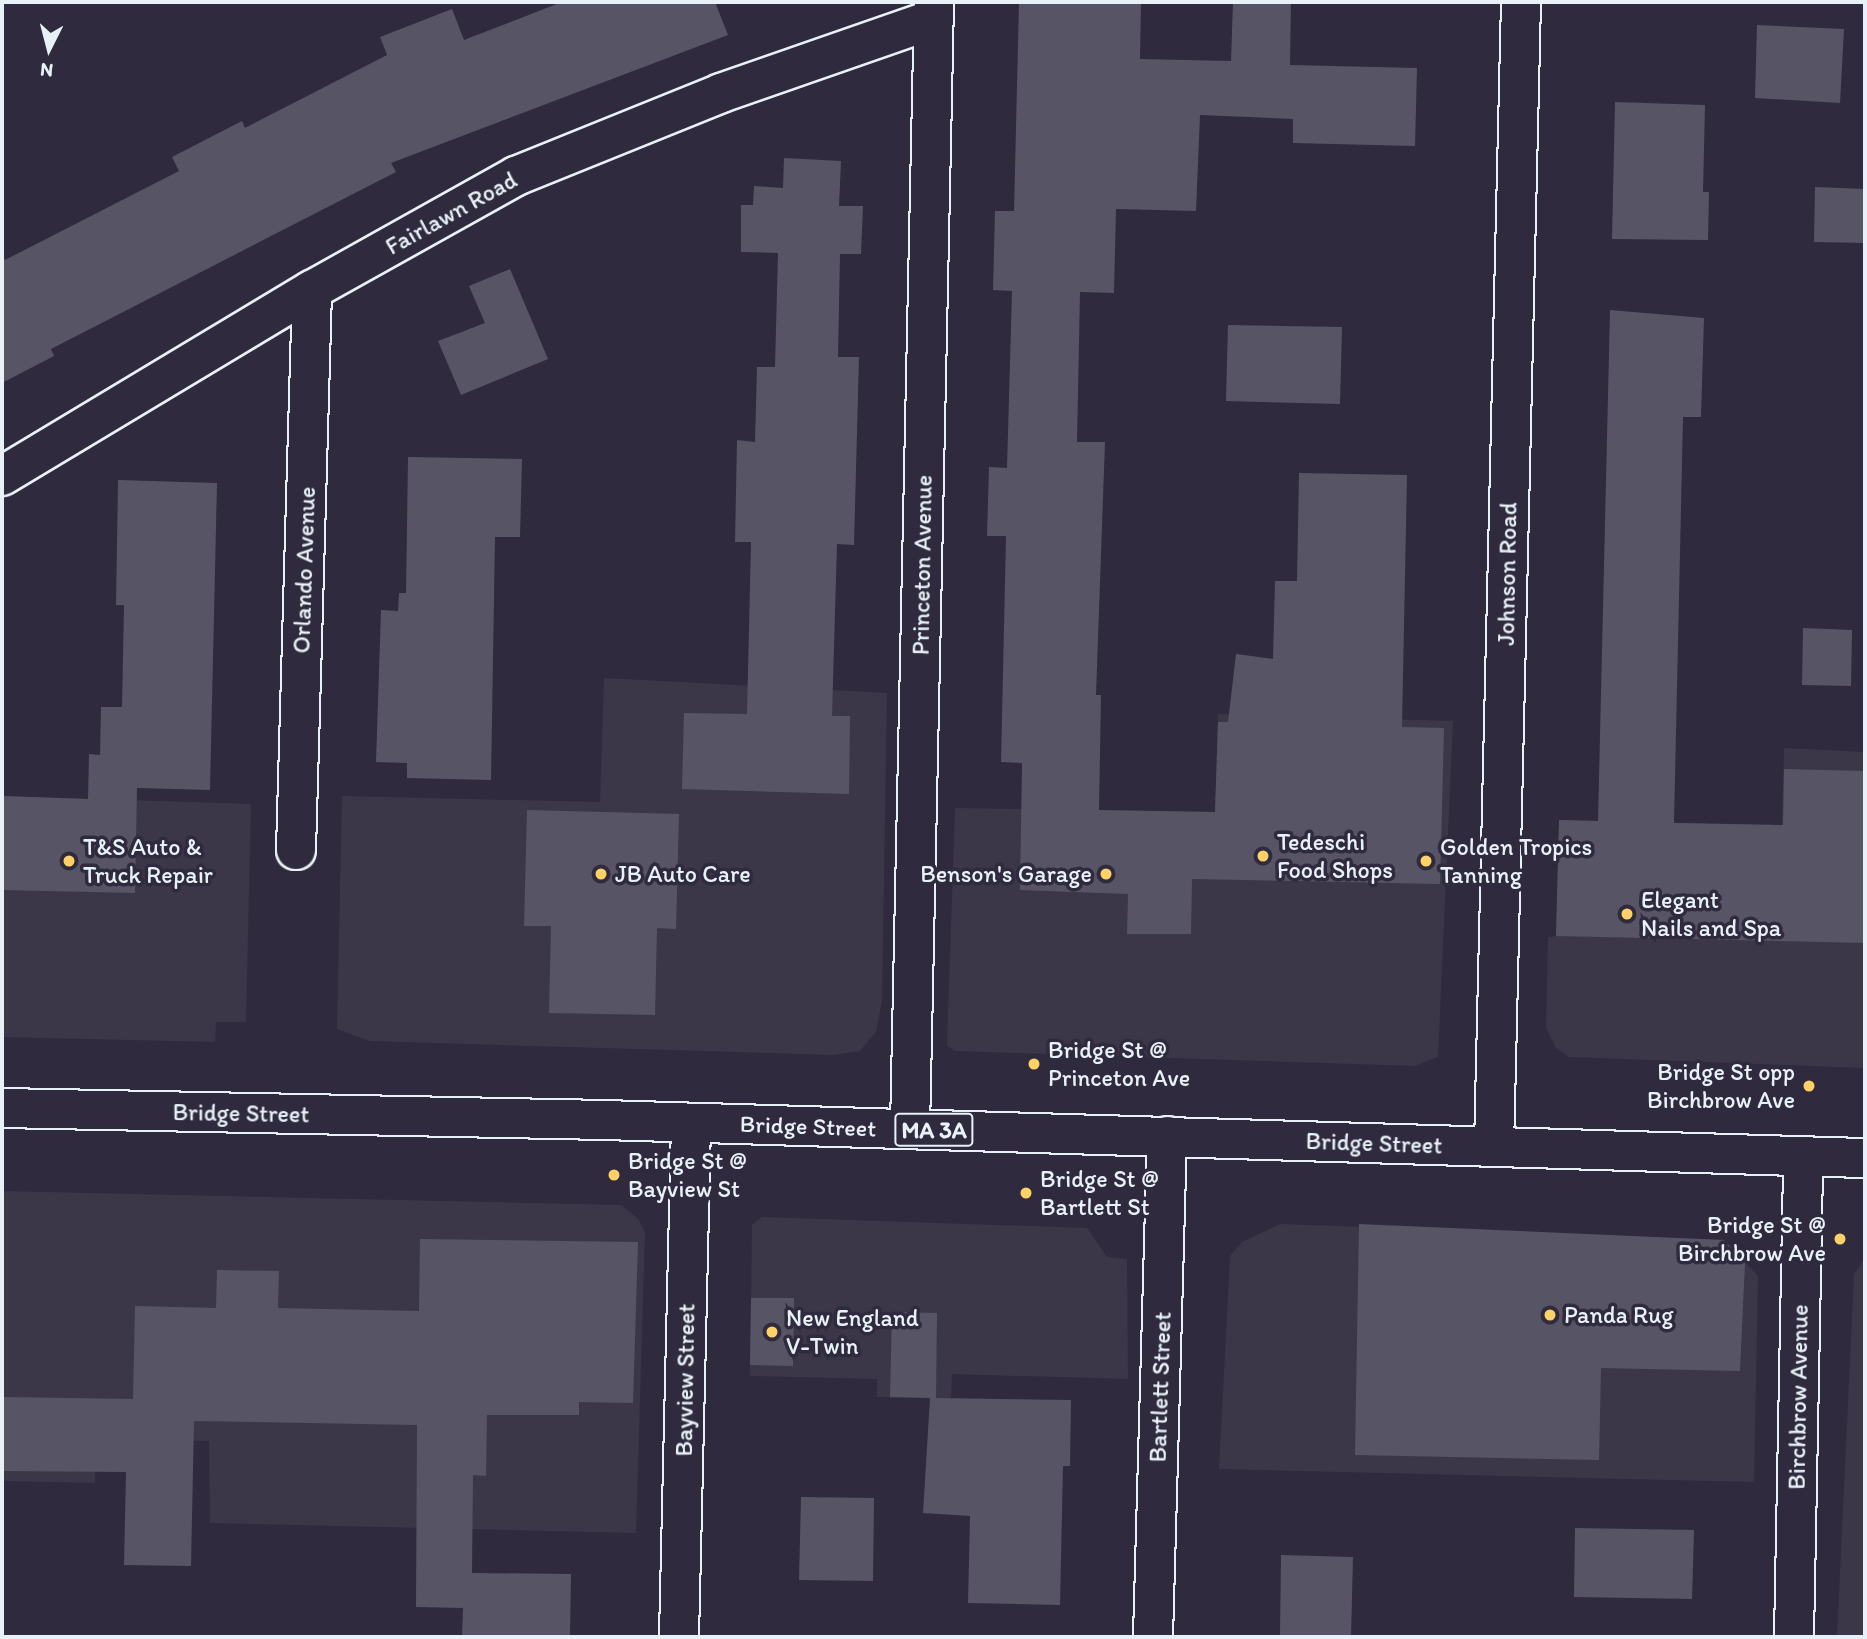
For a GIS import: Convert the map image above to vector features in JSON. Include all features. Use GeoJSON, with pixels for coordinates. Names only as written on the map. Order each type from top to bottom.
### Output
{"type":"FeatureCollection","features":[{"type":"Feature","properties":{"kind":"street","name":"Johnson Road"},"geometry":{"type":"LineString","coordinates":[[1494,1147],[1521,2]]}},
{"type":"Feature","properties":{"kind":"street","name":"Fairlawn Road"},"geometry":{"type":"LineString","coordinates":[[2,476],[312,290],[516,176],[934,10]]}},
{"type":"Feature","properties":{"kind":"street","name":"Princeton Avenue"},"geometry":{"type":"LineString","coordinates":[[910,1129],[934,10]]}},
{"type":"Feature","properties":{"kind":"street","name":"Orlando Avenue"},"geometry":{"type":"LineString","coordinates":[[296,850],[312,290]]}},
{"type":"Feature","properties":{"kind":"street","name":"Bridge Street"},"geometry":{"type":"LineString","coordinates":[[2,1108],[691,1123],[1865,1158]]}},
{"type":"Feature","properties":{"kind":"street","name":"Bayview Street"},"geometry":{"type":"LineString","coordinates":[[678,1637],[691,1123]]}},
{"type":"Feature","properties":{"kind":"street","name":"Bartlett Street"},"geometry":{"type":"LineString","coordinates":[[1153,1637],[1167,1136]]}},
{"type":"Feature","properties":{"kind":"street","name":"Birchbrow Avenue"},"geometry":{"type":"LineString","coordinates":[[1794,1637],[1803,1157]]}},
{"type":"Feature","properties":{"kind":"shaded area"},"geometry":{"type":"Polygon","coordinates":[[[604,678],[887,693],[882,1001],[876,1032],[860,1051],[835,1055],[370,1041],[337,1029],[342,796],[600,802],[604,678]]]}},
{"type":"Feature","properties":{"kind":"shaded area"},"geometry":{"type":"Polygon","coordinates":[[[1218,714],[1453,721],[1438,1057],[1415,1066],[954,1051],[947,1045],[955,808],[1215,812],[1218,714]]]}},
{"type":"Feature","properties":{"kind":"shaded area"},"geometry":{"type":"Polygon","coordinates":[[[1784,748],[1865,752],[1865,1068],[1569,1057],[1556,1048],[1546,1028],[1548,937],[1556,936],[1559,820],[1782,825],[1784,748]]]}},
{"type":"Feature","properties":{"kind":"shaded area"},"geometry":{"type":"Polygon","coordinates":[[[2,796],[251,804],[246,1022],[216,1022],[215,1042],[2,1037],[2,796]]]}},
{"type":"Feature","properties":{"kind":"shaded area"},"geometry":{"type":"Polygon","coordinates":[[[2,1191],[622,1205],[638,1219],[645,1232],[636,1533],[210,1523],[209,1441],[96,1439],[95,1483],[2,1481],[2,1191]]]}},
{"type":"Feature","properties":{"kind":"shaded area"},"geometry":{"type":"Polygon","coordinates":[[[762,1217],[1087,1228],[1107,1257],[1127,1259],[1128,1379],[952,1374],[951,1399],[877,1397],[877,1379],[750,1376],[752,1225],[762,1217]]]}},
{"type":"Feature","properties":{"kind":"shaded area"},"geometry":{"type":"Polygon","coordinates":[[[1280,1224],[1724,1240],[1758,1276],[1754,1482],[1219,1469],[1230,1256],[1242,1242],[1280,1224]]]}},
{"type":"Feature","properties":{"kind":"shaded area"},"geometry":{"type":"Polygon","coordinates":[[[1865,1258],[1865,1637],[1837,1637],[1854,1274],[1865,1258]]]}},
{"type":"Feature","properties":{"kind":"building"},"geometry":{"type":"Polygon","coordinates":[[[562,2],[715,2],[728,35],[391,163],[396,172],[51,349],[54,356],[2,383],[2,255],[5,260],[179,171],[172,157],[242,121],[245,128],[387,55],[380,37],[452,9],[464,40],[562,2]]]}},
{"type":"Feature","properties":{"kind":"building"},"geometry":{"type":"Polygon","coordinates":[[[1019,2],[1141,2],[1140,59],[1231,61],[1233,2],[1291,2],[1290,65],[1417,68],[1415,146],[1293,143],[1293,119],[1200,115],[1196,211],[1116,209],[1114,293],[1080,292],[1077,442],[1105,442],[1096,695],[1101,695],[1099,810],[1215,812],[1218,722],[1228,722],[1236,654],[1273,659],[1275,581],[1297,581],[1299,473],[1407,475],[1402,727],[1444,728],[1440,884],[1192,879],[1191,934],[1127,934],[1128,894],[1020,890],[1022,763],[1001,762],[1006,536],[987,536],[989,467],[1007,468],[1012,291],[993,290],[995,211],[1014,211],[1019,2]]]}},
{"type":"Feature","properties":{"kind":"building"},"geometry":{"type":"Polygon","coordinates":[[[1757,25],[1844,29],[1840,103],[1755,98],[1757,25]]]}},
{"type":"Feature","properties":{"kind":"building"},"geometry":{"type":"Polygon","coordinates":[[[1615,102],[1705,105],[1703,192],[1709,192],[1708,240],[1612,239],[1615,102]]]}},
{"type":"Feature","properties":{"kind":"building"},"geometry":{"type":"Polygon","coordinates":[[[784,158],[841,161],[839,206],[863,206],[861,254],[840,254],[838,357],[859,357],[854,545],[837,544],[832,716],[850,716],[849,794],[682,789],[684,713],[747,714],[751,542],[735,542],[737,440],[755,442],[757,367],[775,367],[778,253],[741,252],[741,205],[753,205],[754,186],[783,188],[784,158]]]}},
{"type":"Feature","properties":{"kind":"building"},"geometry":{"type":"Polygon","coordinates":[[[1815,187],[1865,189],[1865,243],[1814,242],[1815,187]]]}},
{"type":"Feature","properties":{"kind":"building"},"geometry":{"type":"Polygon","coordinates":[[[510,269],[548,359],[461,395],[438,341],[485,323],[469,286],[510,269]]]}},
{"type":"Feature","properties":{"kind":"building"},"geometry":{"type":"Polygon","coordinates":[[[1610,310],[1704,318],[1701,417],[1683,417],[1674,823],[1783,825],[1784,769],[1863,771],[1865,943],[1556,936],[1559,820],[1598,821],[1610,310]]]}},
{"type":"Feature","properties":{"kind":"building"},"geometry":{"type":"Polygon","coordinates":[[[1228,325],[1342,327],[1340,404],[1226,401],[1228,325]]]}},
{"type":"Feature","properties":{"kind":"building"},"geometry":{"type":"Polygon","coordinates":[[[408,457],[522,459],[520,537],[495,537],[491,780],[407,778],[407,763],[376,762],[381,610],[398,611],[399,593],[406,593],[408,457]]]}},
{"type":"Feature","properties":{"kind":"building"},"geometry":{"type":"Polygon","coordinates":[[[118,480],[217,483],[210,790],[137,788],[135,893],[2,890],[2,796],[88,799],[89,754],[100,755],[101,707],[122,707],[124,605],[116,605],[118,480]]]}},
{"type":"Feature","properties":{"kind":"building"},"geometry":{"type":"Polygon","coordinates":[[[1803,628],[1852,630],[1851,686],[1802,685],[1803,628]]]}},
{"type":"Feature","properties":{"kind":"building","name":"JB Auto Care"},"geometry":{"type":"Polygon","coordinates":[[[527,810],[679,814],[676,929],[657,928],[655,1015],[549,1013],[551,926],[524,926],[527,810]]]}},
{"type":"Feature","properties":{"kind":"building","name":"Panda Rug"},"geometry":{"type":"Polygon","coordinates":[[[1359,1224],[1724,1240],[1745,1263],[1740,1371],[1601,1368],[1599,1460],[1355,1455],[1359,1224]]]}},
{"type":"Feature","properties":{"kind":"building"},"geometry":{"type":"Polygon","coordinates":[[[420,1239],[638,1242],[633,1403],[579,1402],[579,1415],[487,1415],[486,1476],[473,1475],[472,1573],[571,1574],[570,1637],[462,1637],[463,1608],[416,1607],[417,1425],[194,1421],[191,1566],[124,1565],[126,1472],[2,1471],[2,1397],[133,1399],[135,1306],[216,1308],[217,1270],[279,1271],[278,1308],[419,1311],[420,1239]]]}},
{"type":"Feature","properties":{"kind":"building","name":"New England V-Twin"},"geometry":{"type":"Polygon","coordinates":[[[751,1298],[794,1298],[793,1366],[750,1365],[751,1298]]]}},
{"type":"Feature","properties":{"kind":"building"},"geometry":{"type":"Polygon","coordinates":[[[892,1312],[937,1313],[936,1398],[1071,1400],[1070,1466],[1063,1466],[1060,1605],[968,1603],[970,1516],[923,1513],[930,1398],[890,1397],[892,1312]]]}},
{"type":"Feature","properties":{"kind":"building"},"geometry":{"type":"Polygon","coordinates":[[[801,1497],[874,1498],[873,1581],[799,1580],[801,1497]]]}},
{"type":"Feature","properties":{"kind":"building"},"geometry":{"type":"Polygon","coordinates":[[[1575,1528],[1694,1530],[1692,1599],[1574,1597],[1575,1528]]]}},
{"type":"Feature","properties":{"kind":"building"},"geometry":{"type":"Polygon","coordinates":[[[1281,1555],[1353,1557],[1351,1637],[1280,1637],[1281,1555]]]}},
{"type":"Feature","properties":{"kind":"place","name":"Tedeschi Food Shops"},"geometry":{"type":"Point","coordinates":[1263,856]}},
{"type":"Feature","properties":{"kind":"place","name":"T&S Auto & Truck Repair"},"geometry":{"type":"Point","coordinates":[69,861]}},
{"type":"Feature","properties":{"kind":"place","name":"Golden Tropics Tanning"},"geometry":{"type":"Point","coordinates":[1426,861]}},
{"type":"Feature","properties":{"kind":"place","name":"JB Auto Care"},"geometry":{"type":"Point","coordinates":[601,874]}},
{"type":"Feature","properties":{"kind":"place","name":"Benson's Garage"},"geometry":{"type":"Point","coordinates":[1106,874]}},
{"type":"Feature","properties":{"kind":"place","name":"Elegant Nails and Spa"},"geometry":{"type":"Point","coordinates":[1627,914]}},
{"type":"Feature","properties":{"kind":"place","name":"Bridge St @ Princeton Ave"},"geometry":{"type":"Point","coordinates":[1034,1064]}},
{"type":"Feature","properties":{"kind":"place","name":"Bridge St opp Birchbrow Ave"},"geometry":{"type":"Point","coordinates":[1809,1086]}},
{"type":"Feature","properties":{"kind":"place","name":"Bridge St @ Bayview St"},"geometry":{"type":"Point","coordinates":[614,1175]}},
{"type":"Feature","properties":{"kind":"place","name":"Bridge St @ Bartlett St"},"geometry":{"type":"Point","coordinates":[1026,1193]}},
{"type":"Feature","properties":{"kind":"place","name":"Bridge St @ Birchbrow Ave"},"geometry":{"type":"Point","coordinates":[1840,1239]}},
{"type":"Feature","properties":{"kind":"place","name":"Panda Rug"},"geometry":{"type":"Point","coordinates":[1550,1315]}},
{"type":"Feature","properties":{"kind":"place","name":"New England V-Twin"},"geometry":{"type":"Point","coordinates":[772,1332]}}]}
